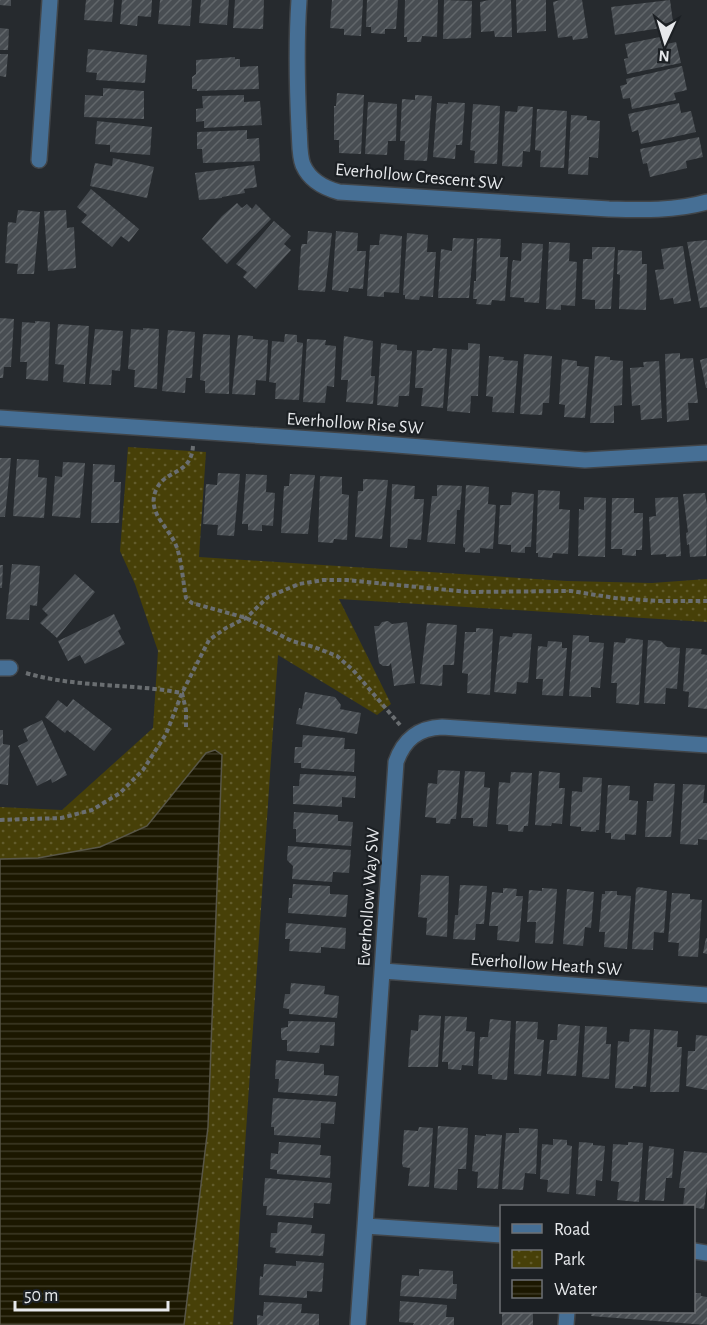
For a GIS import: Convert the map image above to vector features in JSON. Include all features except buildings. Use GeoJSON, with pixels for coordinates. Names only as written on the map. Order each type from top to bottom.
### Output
{"type":"FeatureCollection","features":[{"type":"Feature","properties":{"kind":"street"},"geometry":{"type":"LineString","coordinates":[[39,160],[50,0]]}},
{"type":"Feature","properties":{"kind":"street","name":"Everhollow Crescent SW"},"geometry":{"type":"LineString","coordinates":[[299,0],[297,70],[301,153],[303,164],[311,177],[321,186],[339,192],[619,210],[673,208],[707,202]]}},
{"type":"Feature","properties":{"kind":"street","name":"Everhollow Rise SW"},"geometry":{"type":"LineString","coordinates":[[0,418],[194,430],[585,460],[707,453]]}},
{"type":"Feature","properties":{"kind":"street"},"geometry":{"type":"LineString","coordinates":[[410,738],[420,731],[442,727],[707,745]]}},
{"type":"Feature","properties":{"kind":"street","name":"Everhollow Way SW"},"geometry":{"type":"LineString","coordinates":[[358,1325],[396,762],[410,738]]}},
{"type":"Feature","properties":{"kind":"street","name":"Everhollow Heath SW"},"geometry":{"type":"LineString","coordinates":[[383,971],[707,995]]}},
{"type":"Feature","properties":{"kind":"street"},"geometry":{"type":"LineString","coordinates":[[365,1226],[500,1235]]}},
{"type":"Feature","properties":{"kind":"path"},"geometry":{"type":"LineString","coordinates":[[194,430],[190,461],[156,489],[154,508],[177,547],[186,598],[198,606],[246,618],[292,641],[337,656],[353,670],[410,738]]}},
{"type":"Feature","properties":{"kind":"path"},"geometry":{"type":"LineString","coordinates":[[0,820],[61,818],[92,810],[120,793],[143,770],[166,734],[182,693],[209,640],[246,618],[268,597],[299,584],[323,580],[347,580],[468,592],[571,591],[615,598],[707,601]]}},
{"type":"Feature","properties":{"kind":"path"},"geometry":{"type":"LineString","coordinates":[[5,668],[44,678],[156,688],[182,693]]}},
{"type":"Feature","properties":{"kind":"path"},"geometry":{"type":"LineString","coordinates":[[182,693],[186,710],[186,729]]}},
{"type":"Feature","properties":{"kind":"green space"},"geometry":{"type":"Polygon","coordinates":[[[128,447],[206,452],[199,557],[567,581],[652,583],[707,579],[707,622],[339,599],[391,704],[377,715],[278,655],[233,1325],[0,1325],[0,807],[62,810],[153,728],[158,651],[135,584],[120,551],[128,447]]]}},
{"type":"Feature","properties":{"kind":"water"},"geometry":{"type":"Polygon","coordinates":[[[215,750],[222,755],[208,1127],[184,1325],[0,1325],[0,859],[38,858],[100,847],[147,826],[206,753],[215,750]]]}}]}
